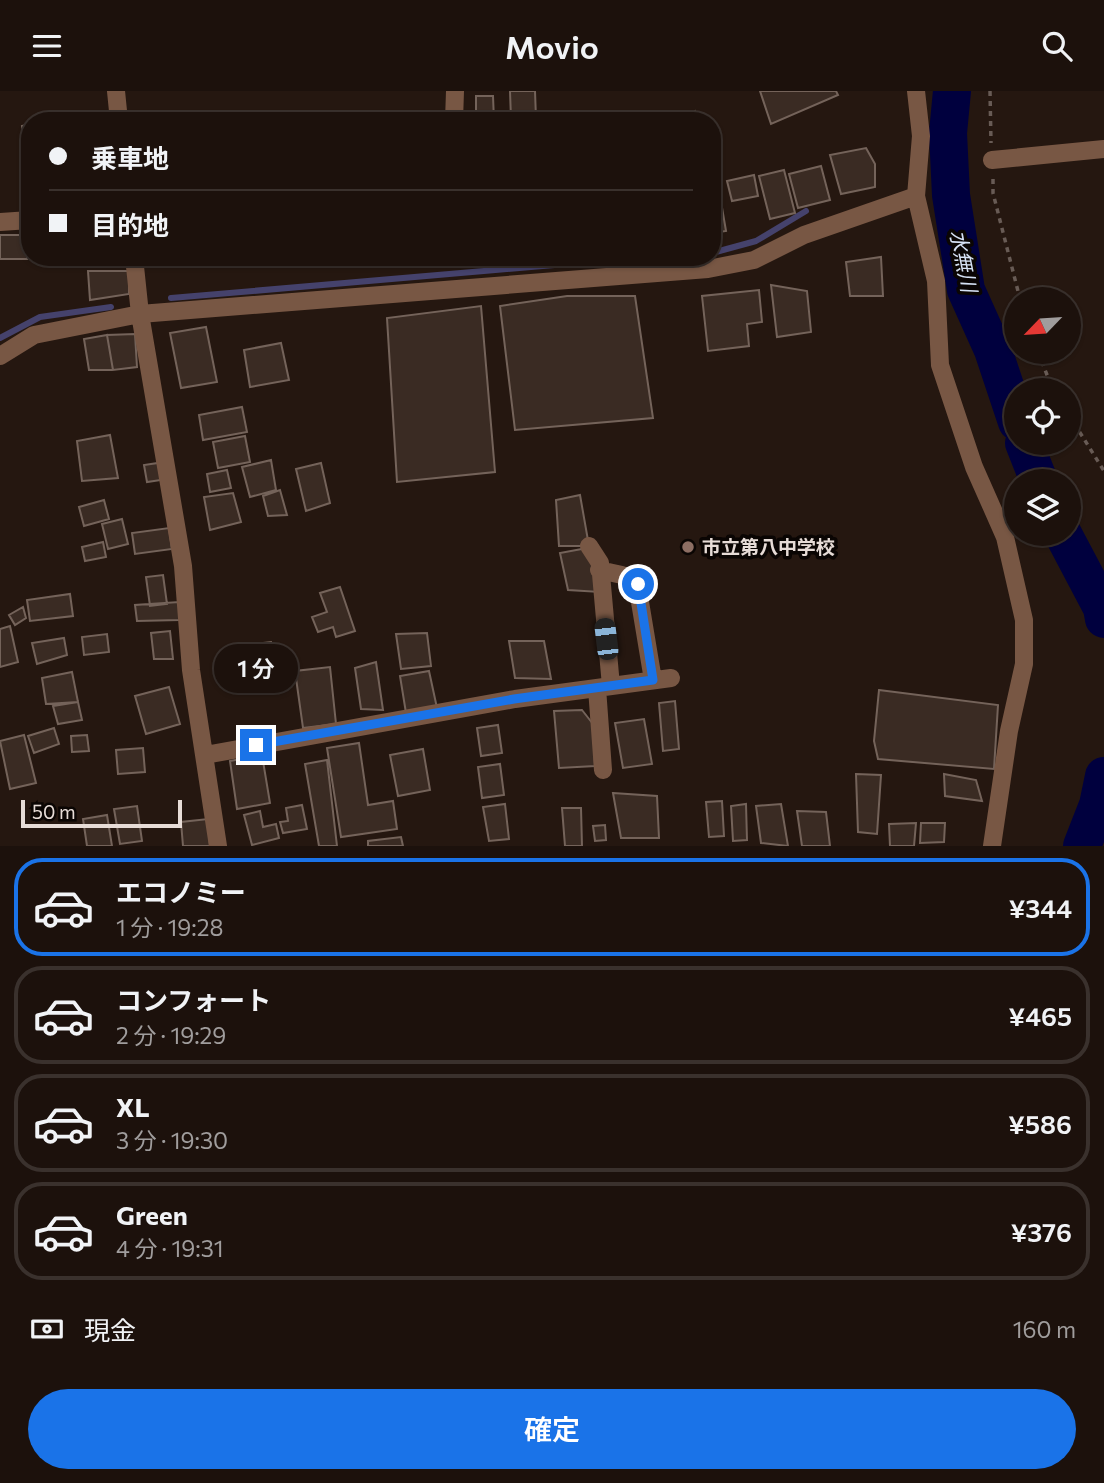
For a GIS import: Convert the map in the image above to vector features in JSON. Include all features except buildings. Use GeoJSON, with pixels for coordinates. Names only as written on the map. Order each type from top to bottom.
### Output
{"type":"FeatureCollection","features":[{"type":"Feature","properties":{"kind":"street"},"geometry":{"type":"LineString","coordinates":[[116,91],[118,112]]}},
{"type":"Feature","properties":{"kind":"street"},"geometry":{"type":"LineString","coordinates":[[454,112],[455,91]]}},
{"type":"Feature","properties":{"kind":"street"},"geometry":{"type":"LineString","coordinates":[[916,91],[921,136],[916,196],[936,282],[940,365],[974,467],[1004,537],[1024,620],[1024,664],[1009,731],[992,846]]}},
{"type":"Feature","properties":{"kind":"street"},"geometry":{"type":"LineString","coordinates":[[992,160],[1104,149]]}},
{"type":"Feature","properties":{"kind":"street"},"geometry":{"type":"LineString","coordinates":[[0,356],[34,335],[140,314],[708,269],[754,260],[804,235],[916,196]]}},
{"type":"Feature","properties":{"kind":"street"},"geometry":{"type":"LineString","coordinates":[[0,222],[21,221]]}},
{"type":"Feature","properties":{"kind":"street"},"geometry":{"type":"LineString","coordinates":[[135,266],[140,314],[183,566],[191,670],[218,846]]}},
{"type":"Feature","properties":{"kind":"street"},"geometry":{"type":"LineString","coordinates":[[589,546],[600,563],[604,687],[603,770]]}},
{"type":"Feature","properties":{"kind":"street"},"geometry":{"type":"LineString","coordinates":[[205,755],[514,699],[662,679],[638,584],[622,575],[599,570]]}},
{"type":"Feature","properties":{"kind":"path"},"geometry":{"type":"LineString","coordinates":[[990,91],[993,193],[1017,287]]}},
{"type":"Feature","properties":{"kind":"path"},"geometry":{"type":"LineString","coordinates":[[1081,434],[1104,471]]}},
{"type":"Feature","properties":{"kind":"waterway","name":"水無川"},"geometry":{"type":"LineString","coordinates":[[952,91],[948,133],[951,195],[966,290],[993,350],[1004,383]]}},
{"type":"Feature","properties":{"kind":"waterway"},"geometry":{"type":"LineString","coordinates":[[936,196],[951,195]]}},
{"type":"Feature","properties":{"kind":"waterway"},"geometry":{"type":"LineString","coordinates":[[721,251],[756,241],[806,211]]}},
{"type":"Feature","properties":{"kind":"waterway"},"geometry":{"type":"LineString","coordinates":[[171,298],[543,266]]}},
{"type":"Feature","properties":{"kind":"waterway"},"geometry":{"type":"LineString","coordinates":[[0,338],[40,317],[111,307]]}},
{"type":"Feature","properties":{"kind":"waterway","name":"水無川"},"geometry":{"type":"LineString","coordinates":[[1029,455],[1034,469]]}},
{"type":"Feature","properties":{"kind":"waterway","name":"水無川"},"geometry":{"type":"LineString","coordinates":[[1069,546],[1102,608],[1104,619]]}},
{"type":"Feature","properties":{"kind":"waterway","name":"水無川"},"geometry":{"type":"LineString","coordinates":[[1082,846],[1098,805],[1104,776]]}},
{"type":"Feature","properties":{"kind":"place","name":"市立第八中学校"},"geometry":{"type":"Point","coordinates":[688,547]}},
{"type":"Feature","properties":{"kind":"route"},"geometry":{"type":"LineString","coordinates":[[256,745],[514,699],[653,680],[638,584]]}}]}
